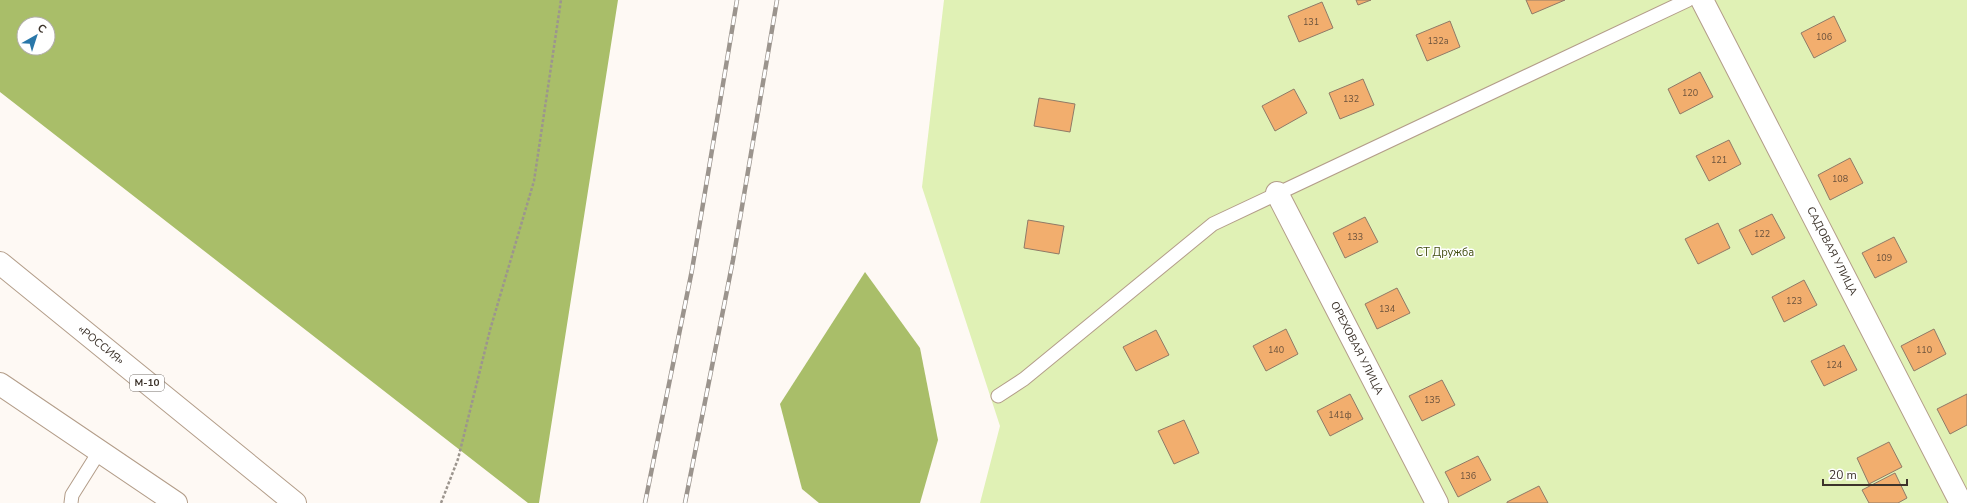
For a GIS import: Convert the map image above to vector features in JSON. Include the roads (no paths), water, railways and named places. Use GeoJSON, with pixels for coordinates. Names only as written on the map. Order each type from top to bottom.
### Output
{"type":"FeatureCollection","features":[{"type":"Feature","properties":{"kind":"main road","name":"САДОВАЯ УЛИЦА"},"geometry":{"type":"LineString","coordinates":[[1702,0],[1961,503]]}},
{"type":"Feature","properties":{"kind":"main road","name":"ОРЕХОВАЯ УЛИЦА"},"geometry":{"type":"LineString","coordinates":[[1278,193],[1437,503]]}},
{"type":"Feature","properties":{"kind":"main road","name":"«РОССИЯ»"},"geometry":{"type":"LineString","coordinates":[[0,263],[295,503]]}},
{"type":"Feature","properties":{"kind":"main road"},"geometry":{"type":"LineString","coordinates":[[0,384],[176,503]]}},
{"type":"Feature","properties":{"kind":"lane"},"geometry":{"type":"LineString","coordinates":[[998,396],[1024,379],[1212,224],[1688,0]]}},
{"type":"Feature","properties":{"kind":"lane"},"geometry":{"type":"LineString","coordinates":[[71,503],[72,496],[99,452]]}},
{"type":"Feature","properties":{"kind":"railway"},"geometry":{"type":"LineString","coordinates":[[645,503],[692,270],[737,0]]}},
{"type":"Feature","properties":{"kind":"railway"},"geometry":{"type":"LineString","coordinates":[[685,503],[733,260],[777,0]]}},
{"type":"Feature","properties":{"kind":"park label","name":"СТ Дружба"},"geometry":{"type":"Point","coordinates":[1445,252]}}]}
